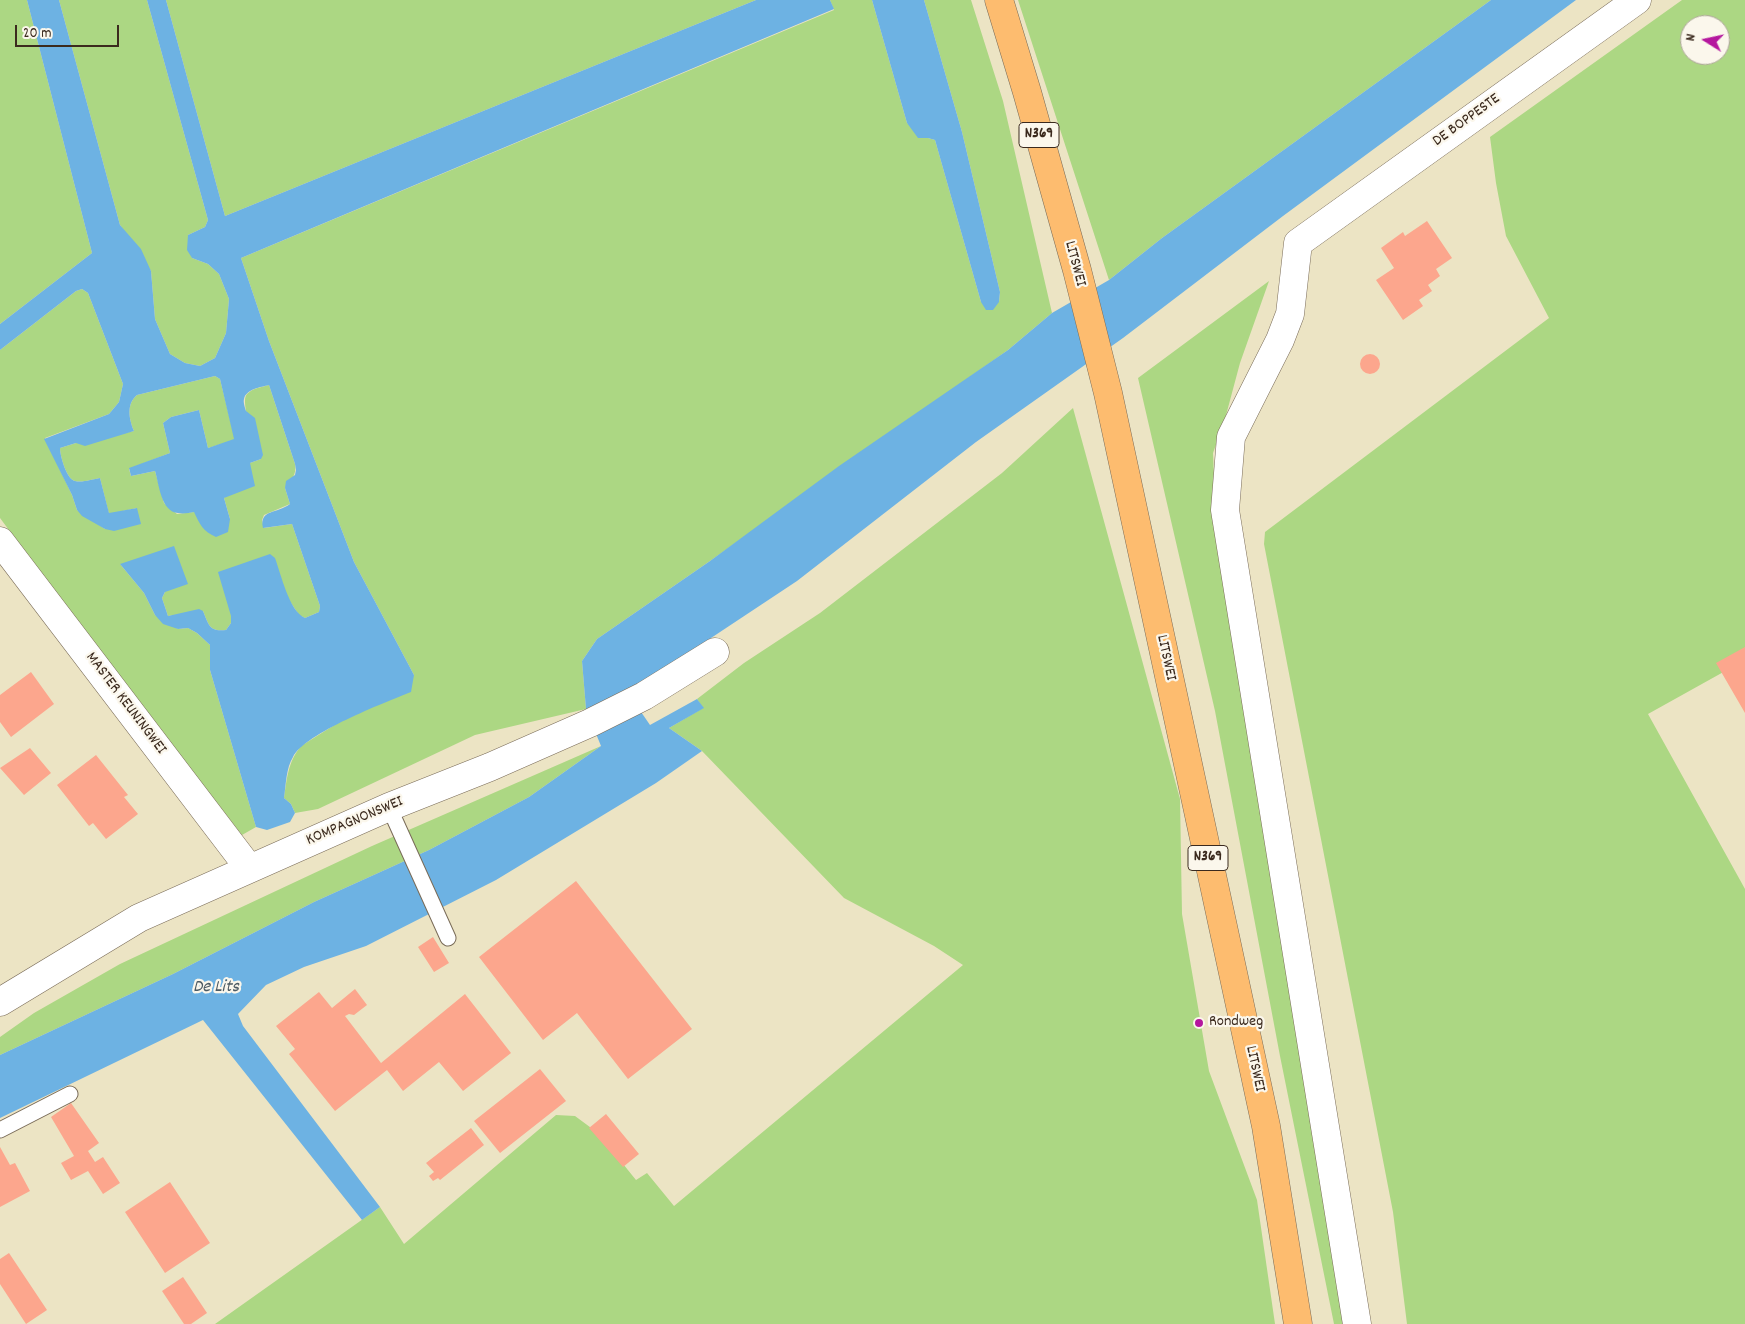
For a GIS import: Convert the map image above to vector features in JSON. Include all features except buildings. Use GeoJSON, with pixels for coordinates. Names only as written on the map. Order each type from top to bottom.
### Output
{"type":"FeatureCollection","features":[{"type":"Feature","properties":{"kind":"main road","name":"LITSWEI"},"geometry":{"type":"LineString","coordinates":[[999,0],[1077,270],[1108,393],[1266,1126],[1298,1324]]}},
{"type":"Feature","properties":{"kind":"street","name":"DE BOPPESTE"},"geometry":{"type":"LineString","coordinates":[[1357,1324],[1225,510],[1231,437],[1280,340],[1290,314],[1298,243],[1637,0]]}},
{"type":"Feature","properties":{"kind":"street","name":"MASTER KEUNINGWEI"},"geometry":{"type":"LineString","coordinates":[[0,541],[250,868]]}},
{"type":"Feature","properties":{"kind":"street","name":"KOMPAGNONSWEI"},"geometry":{"type":"LineString","coordinates":[[0,1002],[138,918],[388,807],[490,767],[590,723],[644,696],[715,652]]}},
{"type":"Feature","properties":{"kind":"lane"},"geometry":{"type":"LineString","coordinates":[[388,807],[448,938]]}},
{"type":"Feature","properties":{"kind":"lane"},"geometry":{"type":"LineString","coordinates":[[0,1130],[70,1094]]}},
{"type":"Feature","properties":{"kind":"green space"},"geometry":{"type":"Polygon","coordinates":[[[0,0],[27,0],[92,253],[0,324],[0,0]]]}},
{"type":"Feature","properties":{"kind":"green space"},"geometry":{"type":"Polygon","coordinates":[[[59,0],[147,0],[208,220],[205,227],[188,235],[192,258],[208,264],[219,274],[229,299],[226,333],[215,358],[200,366],[185,363],[170,354],[155,319],[151,271],[120,225],[59,0]]]}},
{"type":"Feature","properties":{"kind":"green space"},"geometry":{"type":"Polygon","coordinates":[[[166,0],[756,0],[225,216],[166,0]]]}},
{"type":"Feature","properties":{"kind":"green space"},"geometry":{"type":"Polygon","coordinates":[[[830,0],[872,0],[907,123],[928,138],[935,140],[981,302],[999,302],[1000,292],[962,132],[924,0],[971,0],[1003,101],[1052,313],[1008,350],[597,639],[582,661],[586,709],[475,735],[318,809],[295,813],[291,804],[284,798],[291,764],[301,746],[414,675],[354,562],[269,341],[241,258],[834,10],[830,0]]]}},
{"type":"Feature","properties":{"kind":"green space"},"geometry":{"type":"Polygon","coordinates":[[[1018,0],[1491,0],[1162,238],[1109,280],[1018,0]]]}},
{"type":"Feature","properties":{"kind":"green space"},"geometry":{"type":"Polygon","coordinates":[[[1682,0],[1745,0],[1745,660],[1648,714],[1745,889],[1745,1324],[1407,1324],[1393,1212],[1264,544],[1265,532],[1549,318],[1506,236],[1490,137],[1682,0]]]}},
{"type":"Feature","properties":{"kind":"green space"},"geometry":{"type":"Polygon","coordinates":[[[1269,281],[1240,363],[1225,419],[1213,453],[1216,529],[1361,1324],[1334,1324],[1280,1056],[1215,711],[1138,378],[1269,281]]]}},
{"type":"Feature","properties":{"kind":"green space"},"geometry":{"type":"Polygon","coordinates":[[[82,289],[88,293],[123,384],[119,402],[109,414],[45,438],[72,495],[77,510],[105,529],[137,508],[109,514],[100,478],[81,482],[72,480],[64,467],[60,448],[134,431],[130,407],[137,395],[215,376],[220,379],[235,440],[208,448],[199,410],[171,417],[163,423],[170,453],[129,469],[131,476],[155,471],[164,503],[177,514],[194,512],[230,519],[224,498],[250,463],[261,459],[249,425],[245,399],[252,390],[269,385],[295,464],[294,474],[285,488],[290,504],[264,515],[262,520],[264,528],[292,524],[320,606],[319,612],[305,618],[299,615],[291,603],[231,616],[231,623],[226,630],[216,630],[210,626],[203,611],[168,616],[162,598],[165,592],[120,564],[144,593],[155,615],[178,629],[188,628],[197,633],[210,645],[210,670],[256,827],[242,835],[104,658],[0,518],[0,350],[76,291],[82,289]]]}},
{"type":"Feature","properties":{"kind":"green space"},"geometry":{"type":"Polygon","coordinates":[[[1073,408],[1180,799],[1182,914],[1209,1071],[1257,1200],[1275,1324],[215,1324],[380,1207],[404,1244],[556,1115],[575,1116],[598,1133],[636,1180],[647,1173],[674,1206],[963,965],[934,946],[844,898],[702,751],[669,728],[703,708],[697,699],[744,663],[820,613],[1002,473],[1073,408]]]}},
{"type":"Feature","properties":{"kind":"green space"},"geometry":{"type":"Polygon","coordinates":[[[601,746],[529,797],[429,850],[314,902],[173,974],[0,1055],[0,1037],[34,1013],[120,964],[372,846],[601,746]]]}},
{"type":"Feature","properties":{"kind":"water"},"geometry":{"type":"Polygon","coordinates":[[[27,0],[59,0],[120,225],[141,249],[151,271],[155,319],[170,354],[185,363],[200,366],[215,358],[226,333],[229,299],[219,274],[208,264],[192,258],[187,250],[188,235],[205,227],[208,220],[147,0],[166,0],[225,216],[756,0],[830,0],[834,9],[241,258],[269,341],[354,562],[414,675],[411,692],[328,729],[300,748],[289,766],[284,798],[291,804],[295,813],[290,822],[267,830],[256,827],[210,670],[210,645],[197,633],[188,628],[178,629],[163,624],[155,615],[144,593],[120,564],[174,546],[188,584],[165,592],[162,598],[168,616],[199,609],[203,611],[208,624],[213,629],[226,630],[231,623],[231,616],[218,572],[270,554],[275,558],[290,600],[299,614],[305,618],[319,612],[320,606],[292,524],[263,528],[262,522],[266,515],[290,504],[285,488],[286,481],[295,475],[295,464],[269,385],[251,391],[244,399],[246,411],[255,418],[263,455],[261,459],[250,463],[255,486],[224,498],[230,519],[228,532],[216,537],[202,527],[194,512],[178,513],[168,508],[164,503],[155,471],[131,476],[129,468],[170,453],[163,423],[171,417],[199,410],[208,448],[234,439],[220,379],[215,376],[137,395],[130,407],[134,431],[85,446],[76,443],[60,448],[64,467],[72,480],[81,482],[100,478],[109,513],[137,508],[141,524],[114,531],[105,529],[82,516],[77,510],[72,495],[44,439],[109,414],[119,402],[123,384],[88,293],[82,289],[76,291],[0,350],[0,324],[92,253],[27,0]]]}},
{"type":"Feature","properties":{"kind":"water"},"geometry":{"type":"Polygon","coordinates":[[[872,0],[924,0],[962,132],[1000,292],[999,302],[993,310],[986,310],[981,302],[935,140],[918,138],[907,123],[872,0]]]}},
{"type":"Feature","properties":{"kind":"water","name":"De Lits"},"geometry":{"type":"Polygon","coordinates":[[[1491,0],[1576,0],[1283,216],[1123,338],[976,442],[797,581],[628,693],[650,725],[697,699],[704,708],[669,728],[702,751],[656,783],[496,880],[366,946],[304,967],[266,985],[238,1014],[243,1026],[380,1207],[362,1220],[203,1020],[0,1118],[0,1055],[173,974],[314,902],[429,850],[529,797],[601,746],[586,709],[582,661],[597,639],[710,561],[839,466],[1008,350],[1052,313],[1109,280],[1162,238],[1491,0]]]}},
{"type":"Feature","properties":{"kind":"place","name":"Rondweg"},"geometry":{"type":"Point","coordinates":[1199,1023]}}]}
